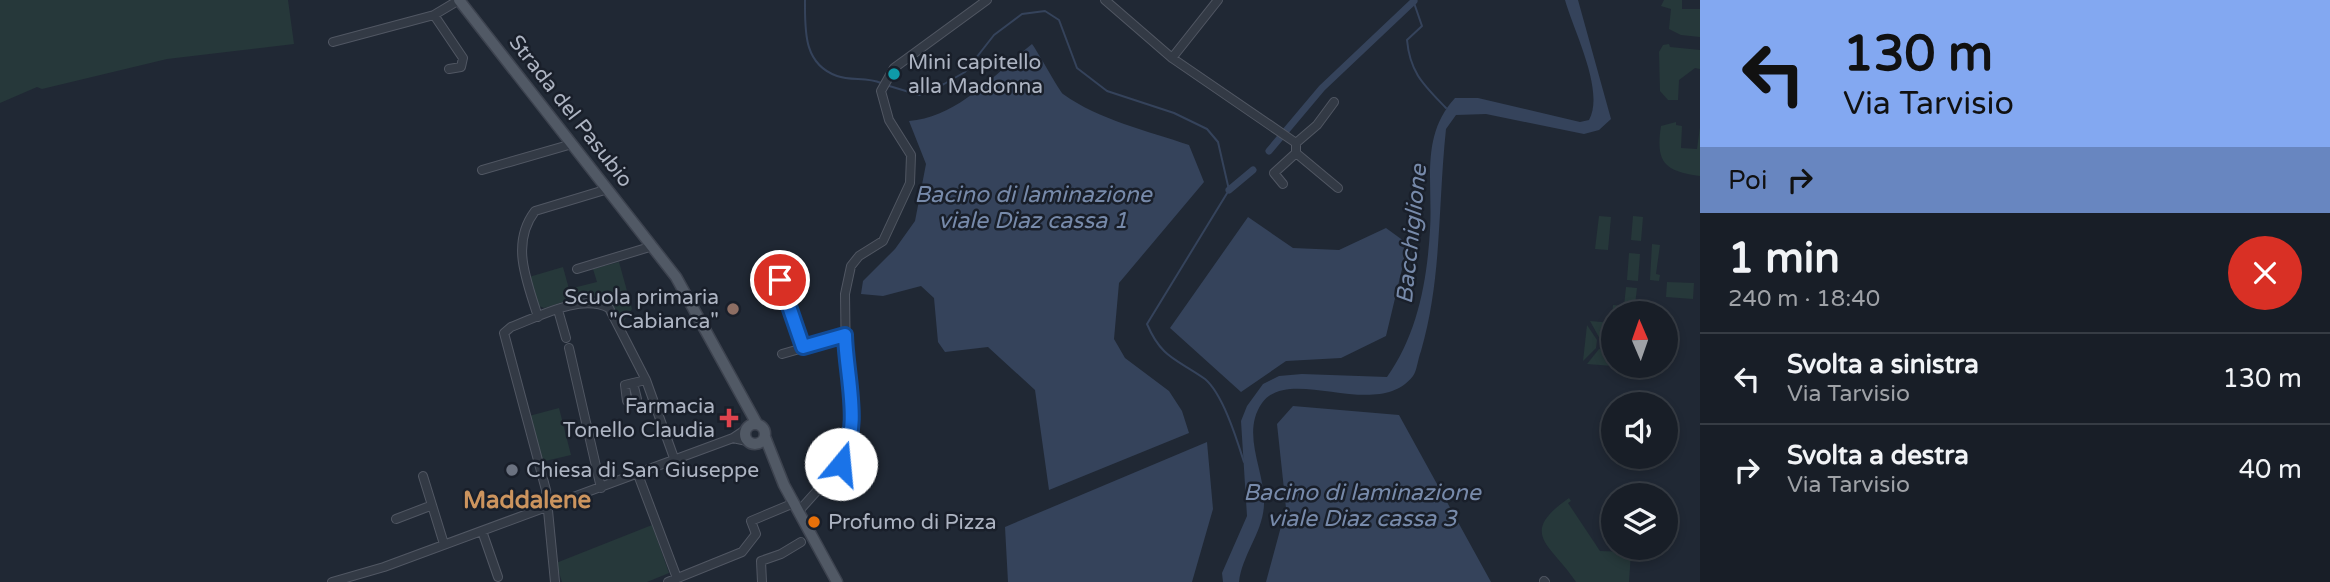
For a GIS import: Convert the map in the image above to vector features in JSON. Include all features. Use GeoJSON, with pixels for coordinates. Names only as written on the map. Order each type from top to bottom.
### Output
{"type":"FeatureCollection","features":[{"type":"Feature","properties":{"kind":"main road","name":"Strada del Pasubio"},"geometry":{"type":"LineString","coordinates":[[459,0],[653,246],[691,302],[731,381],[750,434],[784,485]]}},
{"type":"Feature","properties":{"kind":"main road"},"geometry":{"type":"LineString","coordinates":[[750,434],[760,443],[765,437],[796,508],[806,539],[837,582]]}},
{"type":"Feature","properties":{"kind":"street"},"geometry":{"type":"LineString","coordinates":[[333,42],[434,15],[459,0]]}},
{"type":"Feature","properties":{"kind":"street"},"geometry":{"type":"LineString","coordinates":[[667,582],[743,552],[756,534],[751,521],[796,508],[848,452],[851,423],[845,335],[846,282],[851,266],[859,256],[883,241],[902,201],[912,169],[911,155],[889,120],[885,83],[894,68],[987,0]]}},
{"type":"Feature","properties":{"kind":"street"},"geometry":{"type":"LineString","coordinates":[[1105,0],[1172,58],[1296,143]]}},
{"type":"Feature","properties":{"kind":"street"},"geometry":{"type":"LineString","coordinates":[[1172,58],[1218,0]]}},
{"type":"Feature","properties":{"kind":"street"},"geometry":{"type":"LineString","coordinates":[[434,15],[463,58],[461,67],[449,69]]}},
{"type":"Feature","properties":{"kind":"street"},"geometry":{"type":"LineString","coordinates":[[1283,184],[1274,173],[1296,153],[1296,143],[1317,125],[1334,102]]}},
{"type":"Feature","properties":{"kind":"street"},"geometry":{"type":"LineString","coordinates":[[482,170],[572,144]]}},
{"type":"Feature","properties":{"kind":"street"},"geometry":{"type":"LineString","coordinates":[[1296,153],[1338,188]]}},
{"type":"Feature","properties":{"kind":"street"},"geometry":{"type":"LineString","coordinates":[[538,317],[523,268],[521,246],[528,220],[535,211],[608,189]]}},
{"type":"Feature","properties":{"kind":"street"},"geometry":{"type":"LineString","coordinates":[[577,269],[653,246]]}},
{"type":"Feature","properties":{"kind":"street"},"geometry":{"type":"LineString","coordinates":[[780,280],[803,347]]}},
{"type":"Feature","properties":{"kind":"street"},"geometry":{"type":"LineString","coordinates":[[555,582],[546,490],[504,333],[511,327],[558,310],[593,302],[609,308],[646,380],[674,458]]}},
{"type":"Feature","properties":{"kind":"street"},"geometry":{"type":"LineString","coordinates":[[558,310],[566,338]]}},
{"type":"Feature","properties":{"kind":"street"},"geometry":{"type":"LineString","coordinates":[[782,354],[845,335]]}},
{"type":"Feature","properties":{"kind":"street"},"geometry":{"type":"LineString","coordinates":[[569,348],[601,488]]}},
{"type":"Feature","properties":{"kind":"street"},"geometry":{"type":"LineString","coordinates":[[633,383],[646,380]]}},
{"type":"Feature","properties":{"kind":"street"},"geometry":{"type":"LineString","coordinates":[[332,582],[348,580],[601,488],[674,458],[750,434]]}},
{"type":"Feature","properties":{"kind":"street"},"geometry":{"type":"LineString","coordinates":[[637,472],[677,578]]}},
{"type":"Feature","properties":{"kind":"street"},"geometry":{"type":"LineString","coordinates":[[423,476],[430,506],[444,544]]}},
{"type":"Feature","properties":{"kind":"street"},"geometry":{"type":"LineString","coordinates":[[396,519],[430,506]]}},
{"type":"Feature","properties":{"kind":"street"},"geometry":{"type":"LineString","coordinates":[[482,531],[498,577]]}},
{"type":"Feature","properties":{"kind":"street"},"geometry":{"type":"LineString","coordinates":[[762,582],[761,561],[781,554],[806,539]]}},
{"type":"Feature","properties":{"kind":"shaded area"},"geometry":{"type":"Polygon","coordinates":[[[0,0],[288,0],[294,44],[167,59],[42,89],[37,87],[0,103],[0,0]]]}},
{"type":"Feature","properties":{"kind":"shaded area"},"geometry":{"type":"Polygon","coordinates":[[[1664,0],[1682,0],[1682,9],[1700,9],[1700,37],[1681,35],[1669,29],[1671,9],[1661,6],[1664,0]]]}},
{"type":"Feature","properties":{"kind":"shaded area"},"geometry":{"type":"Polygon","coordinates":[[[1669,44],[1670,47],[1700,50],[1700,69],[1695,68],[1679,80],[1678,100],[1668,100],[1660,91],[1659,52],[1663,45],[1669,44]]]}},
{"type":"Feature","properties":{"kind":"shaded area"},"geometry":{"type":"Polygon","coordinates":[[[1676,122],[1676,125],[1682,126],[1681,148],[1697,149],[1700,127],[1700,176],[1671,168],[1662,157],[1661,126],[1676,122]]]}},
{"type":"Feature","properties":{"kind":"shaded area"},"geometry":{"type":"Polygon","coordinates":[[[1599,216],[1611,217],[1608,250],[1595,249],[1599,216]]]}},
{"type":"Feature","properties":{"kind":"shaded area"},"geometry":{"type":"Polygon","coordinates":[[[1633,216],[1643,217],[1641,241],[1631,240],[1633,216]]]}},
{"type":"Feature","properties":{"kind":"shaded area"},"geometry":{"type":"Polygon","coordinates":[[[1652,244],[1660,245],[1656,274],[1660,275],[1659,281],[1650,280],[1652,244]]]}},
{"type":"Feature","properties":{"kind":"shaded area"},"geometry":{"type":"Polygon","coordinates":[[[1629,253],[1640,254],[1638,281],[1627,280],[1629,253]]]}},
{"type":"Feature","properties":{"kind":"shaded area"},"geometry":{"type":"Polygon","coordinates":[[[619,262],[632,309],[624,321],[615,309],[598,297],[579,297],[544,308],[539,306],[529,277],[563,267],[569,289],[597,282],[593,269],[619,262]]]}},
{"type":"Feature","properties":{"kind":"shaded area"},"geometry":{"type":"Polygon","coordinates":[[[1667,282],[1694,283],[1693,299],[1666,297],[1667,282]]]}},
{"type":"Feature","properties":{"kind":"shaded area"},"geometry":{"type":"Polygon","coordinates":[[[1626,287],[1637,288],[1635,301],[1625,301],[1626,287]]]}},
{"type":"Feature","properties":{"kind":"shaded area"},"geometry":{"type":"Polygon","coordinates":[[[1590,321],[1601,322],[1600,339],[1590,321]]]}},
{"type":"Feature","properties":{"kind":"shaded area"},"geometry":{"type":"Polygon","coordinates":[[[1587,325],[1597,340],[1596,348],[1583,361],[1587,325]]]}},
{"type":"Feature","properties":{"kind":"shaded area"},"geometry":{"type":"Polygon","coordinates":[[[1599,349],[1601,350],[1601,365],[1587,364],[1599,349]]]}},
{"type":"Feature","properties":{"kind":"shaded area"},"geometry":{"type":"Polygon","coordinates":[[[559,408],[571,455],[541,462],[529,416],[559,408]]]}},
{"type":"Feature","properties":{"kind":"shaded area"},"geometry":{"type":"Polygon","coordinates":[[[1569,498],[1571,501],[1568,503],[1601,551],[1601,560],[1630,560],[1629,582],[1576,582],[1544,539],[1542,530],[1553,510],[1569,498]]]}},
{"type":"Feature","properties":{"kind":"shaded area"},"geometry":{"type":"Polygon","coordinates":[[[652,525],[669,573],[647,582],[562,582],[556,563],[652,525]]]}},
{"type":"Feature","properties":{"kind":"water","name":"Bacchiglione"},"geometry":{"type":"Polygon","coordinates":[[[1565,0],[1578,0],[1611,119],[1599,130],[1584,134],[1486,114],[1456,115],[1446,129],[1433,296],[1414,374],[1397,389],[1378,394],[1292,389],[1275,393],[1262,403],[1253,426],[1264,501],[1261,522],[1244,562],[1239,582],[1223,582],[1222,573],[1247,516],[1241,421],[1247,406],[1263,384],[1279,376],[1302,374],[1387,377],[1406,344],[1419,307],[1426,269],[1430,230],[1432,144],[1444,113],[1455,98],[1478,98],[1580,122],[1589,120],[1593,108],[1591,78],[1565,0]]]}},
{"type":"Feature","properties":{"kind":"water","name":"Bacino di laminazione viale Diaz cassa 1"},"geometry":{"type":"Polygon","coordinates":[[[1032,44],[1063,94],[1108,118],[1189,145],[1204,182],[1119,283],[1114,339],[1125,358],[1169,391],[1182,411],[1189,433],[1049,490],[1035,390],[988,347],[945,352],[938,342],[934,298],[921,286],[883,296],[861,294],[863,281],[895,249],[915,221],[926,164],[909,121],[927,118],[960,103],[1032,44]]]}},
{"type":"Feature","properties":{"kind":"water"},"geometry":{"type":"Polygon","coordinates":[[[1248,217],[1293,248],[1339,250],[1386,228],[1408,244],[1386,336],[1341,358],[1286,361],[1241,392],[1170,328],[1248,217]]]}},
{"type":"Feature","properties":{"kind":"water","name":"Bacino di laminazione viale Diaz cassa 3"},"geometry":{"type":"Polygon","coordinates":[[[1293,406],[1399,415],[1491,582],[1266,582],[1286,508],[1277,424],[1293,406]]]}},
{"type":"Feature","properties":{"kind":"water"},"geometry":{"type":"Polygon","coordinates":[[[1207,442],[1213,509],[1192,582],[1008,582],[1005,527],[1207,442]]]}},
{"type":"Feature","properties":{"kind":"waterway"},"geometry":{"type":"LineString","coordinates":[[805,0],[808,45],[818,63],[837,76],[881,83]]}},
{"type":"Feature","properties":{"kind":"waterway"},"geometry":{"type":"LineString","coordinates":[[1413,0],[1422,26],[1407,40],[1411,61],[1425,85],[1446,108]]}},
{"type":"Feature","properties":{"kind":"waterway"},"geometry":{"type":"LineString","coordinates":[[1269,151],[1322,88],[1414,1]]}},
{"type":"Feature","properties":{"kind":"waterway"},"geometry":{"type":"LineString","coordinates":[[886,85],[919,95],[944,84],[965,72],[994,35],[1022,14],[1045,11],[1059,20],[1077,68],[1107,91],[1174,113],[1207,129],[1218,142],[1229,190],[1147,324],[1158,345],[1165,352],[1212,386],[1229,418],[1244,462]]}},
{"type":"Feature","properties":{"kind":"waterway"},"geometry":{"type":"LineString","coordinates":[[1229,190],[1253,170]]}},
{"type":"Feature","properties":{"kind":"place","name":"Mini capitello alla Madonna"},"geometry":{"type":"Point","coordinates":[894,74]}},
{"type":"Feature","properties":{"kind":"place","name":"Scuola primaria \"Cabianca\""},"geometry":{"type":"Point","coordinates":[733,309]}},
{"type":"Feature","properties":{"kind":"place","name":"Farmacia Tonello Claudia"},"geometry":{"type":"Point","coordinates":[729,418]}},
{"type":"Feature","properties":{"kind":"place","name":"Chiesa di San Giuseppe"},"geometry":{"type":"Point","coordinates":[512,470]}},
{"type":"Feature","properties":{"kind":"place","name":"Profumo di Pizza"},"geometry":{"type":"Point","coordinates":[814,522]}},
{"type":"Feature","properties":{"kind":"district","name":"Maddalene"},"geometry":{"type":"Point","coordinates":[527,500]}},
{"type":"Feature","properties":{"kind":"route"},"geometry":{"type":"LineString","coordinates":[[780,280],[803,347],[845,335],[851,438],[848,452],[841,464]]}}]}
